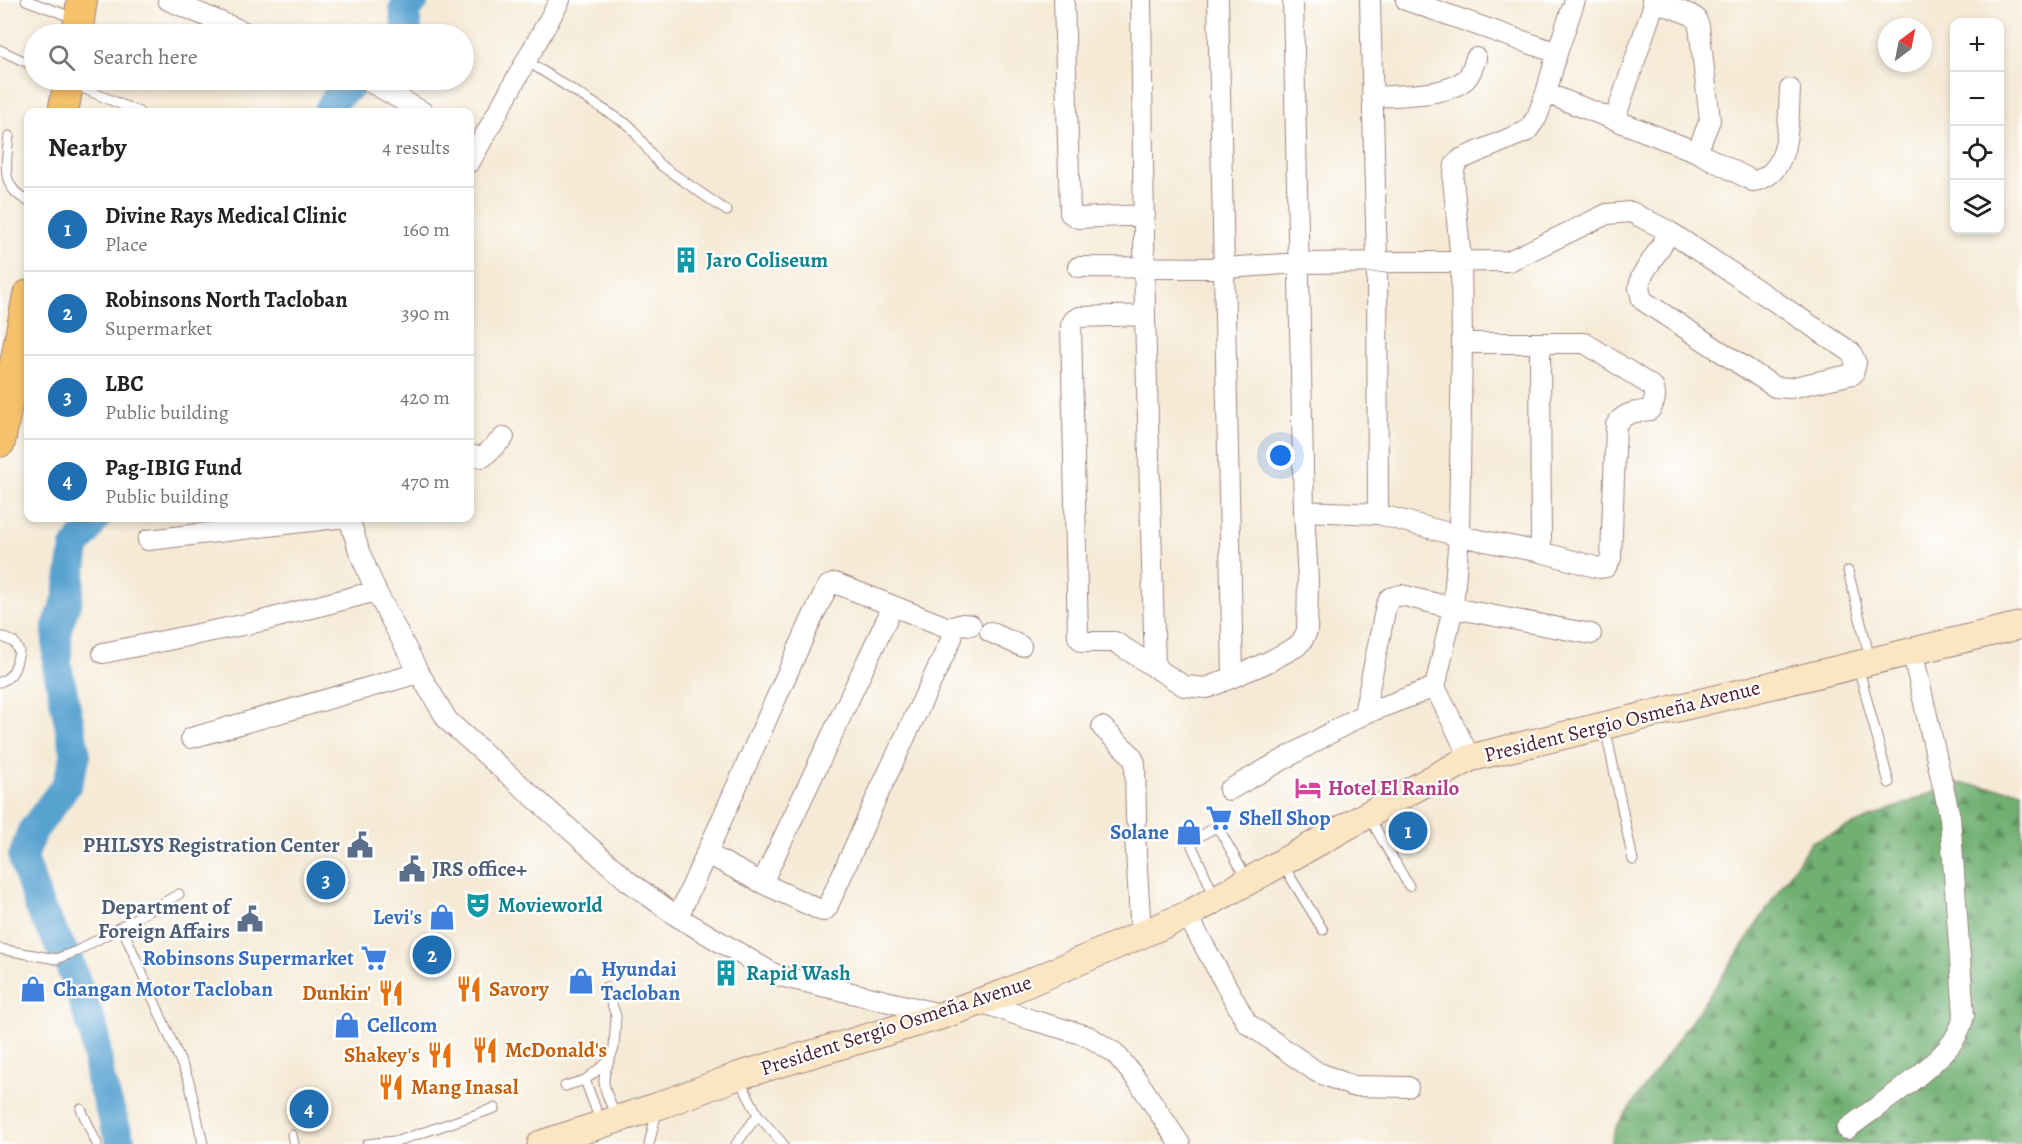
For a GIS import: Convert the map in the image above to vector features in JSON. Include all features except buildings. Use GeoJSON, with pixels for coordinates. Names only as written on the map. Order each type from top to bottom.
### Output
{"type":"FeatureCollection","features":[{"type":"Feature","properties":{"kind":"main road"},"geometry":{"type":"LineString","coordinates":[[64,108],[66,90]]}},
{"type":"Feature","properties":{"kind":"main road"},"geometry":{"type":"LineString","coordinates":[[0,442],[24,324]]}},
{"type":"Feature","properties":{"kind":"main road","name":"President Sergio Osmeña Avenue"},"geometry":{"type":"LineString","coordinates":[[541,1144],[658,1106],[738,1076],[981,1002],[1187,915],[1470,758],[2022,625]]}},
{"type":"Feature","properties":{"kind":"street"},"geometry":{"type":"LineString","coordinates":[[168,0],[225,24]]}},
{"type":"Feature","properties":{"kind":"street"},"geometry":{"type":"LineString","coordinates":[[474,146],[560,0]]}},
{"type":"Feature","properties":{"kind":"street"},"geometry":{"type":"LineString","coordinates":[[1064,0],[1070,213],[1078,218],[1144,216]]}},
{"type":"Feature","properties":{"kind":"street"},"geometry":{"type":"LineString","coordinates":[[1141,0],[1145,315],[1155,668]]}},
{"type":"Feature","properties":{"kind":"street"},"geometry":{"type":"LineString","coordinates":[[1218,0],[1233,676]]}},
{"type":"Feature","properties":{"kind":"street"},"geometry":{"type":"LineString","coordinates":[[1145,315],[1079,317],[1071,325],[1078,637],[1083,642],[1115,642],[1184,686],[1207,688],[1296,647],[1307,631],[1308,590],[1304,511],[1293,0]]}},
{"type":"Feature","properties":{"kind":"street"},"geometry":{"type":"LineString","coordinates":[[1370,0],[1377,262],[1378,514]]}},
{"type":"Feature","properties":{"kind":"street"},"geometry":{"type":"LineString","coordinates":[[1406,0],[1557,53]]}},
{"type":"Feature","properties":{"kind":"street"},"geometry":{"type":"LineString","coordinates":[[1470,758],[1436,687],[1453,608],[1459,536],[1462,343],[1461,261],[1454,179],[1455,165],[1461,159],[1527,131],[1537,117],[1546,93],[1575,0]]}},
{"type":"Feature","properties":{"kind":"street"},"geometry":{"type":"LineString","coordinates":[[1616,119],[1654,0],[1696,18],[1699,26],[1710,120],[1697,152]]}},
{"type":"Feature","properties":{"kind":"street"},"geometry":{"type":"LineString","coordinates":[[1372,97],[1433,92],[1450,88],[1466,80],[1476,58]]}},
{"type":"Feature","properties":{"kind":"street"},"geometry":{"type":"LineString","coordinates":[[1546,93],[1697,152],[1753,181],[1762,180],[1777,166],[1785,149],[1790,89]]}},
{"type":"Feature","properties":{"kind":"street"},"geometry":{"type":"LineString","coordinates":[[384,90],[416,108]]}},
{"type":"Feature","properties":{"kind":"street"},"geometry":{"type":"LineString","coordinates":[[1078,267],[1224,268],[1300,263],[1509,261],[1607,214],[1630,212],[1670,232],[1851,352],[1856,363],[1853,374],[1790,388],[1775,387],[1642,300],[1639,288],[1641,277],[1670,232]]}},
{"type":"Feature","properties":{"kind":"street"},"geometry":{"type":"LineString","coordinates":[[1304,511],[1378,514],[1459,536],[1606,567],[1611,558],[1616,425],[1621,417],[1627,414],[1650,410],[1656,393],[1653,387],[1585,343],[1462,343]]}},
{"type":"Feature","properties":{"kind":"street"},"geometry":{"type":"LineString","coordinates":[[1540,344],[1540,552]]}},
{"type":"Feature","properties":{"kind":"street"},"geometry":{"type":"LineString","coordinates":[[474,455],[483,457],[504,437]]}},
{"type":"Feature","properties":{"kind":"street"},"geometry":{"type":"LineString","coordinates":[[148,540],[303,522]]}},
{"type":"Feature","properties":{"kind":"street"},"geometry":{"type":"LineString","coordinates":[[351,522],[359,551],[376,591],[419,673],[448,721],[628,881],[678,917],[776,975],[943,1015]]}},
{"type":"Feature","properties":{"kind":"street"},"geometry":{"type":"LineString","coordinates":[[678,917],[828,586],[835,583],[949,628],[962,624],[971,625]]}},
{"type":"Feature","properties":{"kind":"street"},"geometry":{"type":"LineString","coordinates":[[103,653],[262,621],[376,591]]}},
{"type":"Feature","properties":{"kind":"street"},"geometry":{"type":"LineString","coordinates":[[1364,714],[1386,606],[1390,598],[1401,595],[1453,608],[1592,634]]}},
{"type":"Feature","properties":{"kind":"street"},"geometry":{"type":"LineString","coordinates":[[762,883],[893,606]]}},
{"type":"Feature","properties":{"kind":"street"},"geometry":{"type":"LineString","coordinates":[[706,853],[820,910],[827,908],[952,638],[949,628]]}},
{"type":"Feature","properties":{"kind":"street"},"geometry":{"type":"LineString","coordinates":[[990,632],[1021,646]]}},
{"type":"Feature","properties":{"kind":"street"},"geometry":{"type":"LineString","coordinates":[[1847,1129],[1920,1073],[1948,1048],[1960,1029],[1964,1016],[1950,817],[1912,650]]}},
{"type":"Feature","properties":{"kind":"street"},"geometry":{"type":"LineString","coordinates":[[191,738],[419,673]]}},
{"type":"Feature","properties":{"kind":"street"},"geometry":{"type":"LineString","coordinates":[[1229,790],[1364,714],[1436,687]]}},
{"type":"Feature","properties":{"kind":"street"},"geometry":{"type":"LineString","coordinates":[[1102,727],[1131,755],[1135,763],[1141,935]]}},
{"type":"Feature","properties":{"kind":"street"},"geometry":{"type":"LineString","coordinates":[[1187,915],[1247,1023],[1317,1072],[1352,1086],[1408,1087]]}},
{"type":"Feature","properties":{"kind":"street"},"geometry":{"type":"LineString","coordinates":[[981,1002],[1032,1020],[1089,1036],[1115,1053],[1138,1081],[1180,1144]]}},
{"type":"Feature","properties":{"kind":"lane"},"geometry":{"type":"LineString","coordinates":[[26,0],[79,18]]}},
{"type":"Feature","properties":{"kind":"lane"},"geometry":{"type":"LineString","coordinates":[[0,50],[24,61]]}},
{"type":"Feature","properties":{"kind":"lane"},"geometry":{"type":"LineString","coordinates":[[525,60],[630,126],[659,164],[727,211]]}},
{"type":"Feature","properties":{"kind":"lane"},"geometry":{"type":"LineString","coordinates":[[90,90],[130,108]]}},
{"type":"Feature","properties":{"kind":"lane"},"geometry":{"type":"LineString","coordinates":[[9,136],[5,178],[9,188],[24,199]]}},
{"type":"Feature","properties":{"kind":"lane"},"geometry":{"type":"LineString","coordinates":[[1848,571],[1889,783]]}},
{"type":"Feature","properties":{"kind":"lane"},"geometry":{"type":"LineString","coordinates":[[0,636],[14,642],[19,651],[15,671],[8,678],[0,681]]}},
{"type":"Feature","properties":{"kind":"lane"},"geometry":{"type":"LineString","coordinates":[[1605,726],[1633,860]]}},
{"type":"Feature","properties":{"kind":"lane"},"geometry":{"type":"LineString","coordinates":[[1367,815],[1409,886]]}},
{"type":"Feature","properties":{"kind":"lane"},"geometry":{"type":"LineString","coordinates":[[1216,900],[1192,846],[1195,838],[1214,828],[1220,831],[1248,881]]}},
{"type":"Feature","properties":{"kind":"lane"},"geometry":{"type":"LineString","coordinates":[[1282,863],[1323,930]]}},
{"type":"Feature","properties":{"kind":"lane"},"geometry":{"type":"LineString","coordinates":[[0,949],[56,959],[77,951],[123,927],[179,894]]}},
{"type":"Feature","properties":{"kind":"lane"},"geometry":{"type":"LineString","coordinates":[[123,927],[189,1081],[203,1144]]}},
{"type":"Feature","properties":{"kind":"lane"},"geometry":{"type":"LineString","coordinates":[[606,987],[616,1016],[614,1048],[602,1075],[610,1122]]}},
{"type":"Feature","properties":{"kind":"lane"},"geometry":{"type":"LineString","coordinates":[[565,1086],[585,1080],[609,1061]]}},
{"type":"Feature","properties":{"kind":"lane"},"geometry":{"type":"LineString","coordinates":[[738,1076],[758,1115],[783,1144]]}},
{"type":"Feature","properties":{"kind":"lane"},"geometry":{"type":"LineString","coordinates":[[585,1080],[610,1122]]}},
{"type":"Feature","properties":{"kind":"lane"},"geometry":{"type":"LineString","coordinates":[[649,1144],[658,1106]]}},
{"type":"Feature","properties":{"kind":"lane"},"geometry":{"type":"LineString","coordinates":[[367,1144],[392,1142],[495,1108]]}},
{"type":"Feature","properties":{"kind":"lane"},"geometry":{"type":"LineString","coordinates":[[81,1109],[97,1144]]}},
{"type":"Feature","properties":{"kind":"lane"},"geometry":{"type":"LineString","coordinates":[[736,1144],[758,1115]]}},
{"type":"Feature","properties":{"kind":"green space"},"geometry":{"type":"Polygon","coordinates":[[[1955,783],[2022,791],[2022,1144],[1610,1144],[1616,1127],[1720,980],[1811,842],[1955,783]]]}},
{"type":"Feature","properties":{"kind":"waterway"},"geometry":{"type":"LineString","coordinates":[[406,24],[404,8],[414,0]]}},
{"type":"Feature","properties":{"kind":"waterway"},"geometry":{"type":"LineString","coordinates":[[330,108],[338,95],[345,90]]}},
{"type":"Feature","properties":{"kind":"waterway"},"geometry":{"type":"LineString","coordinates":[[93,522],[75,548],[67,601],[57,627],[57,666],[76,755],[67,784],[31,833],[23,858],[40,909],[69,962],[94,1032],[100,1079],[121,1144]]}},
{"type":"Feature","properties":{"kind":"place","name":"Jaro Coliseum"},"geometry":{"type":"Point","coordinates":[686,260]}},
{"type":"Feature","properties":{"kind":"place","name":"Hotel El Ranilo"},"geometry":{"type":"Point","coordinates":[1308,788]}},
{"type":"Feature","properties":{"kind":"place","name":"Shell Shop"},"geometry":{"type":"Point","coordinates":[1219,818]}},
{"type":"Feature","properties":{"kind":"place","name":"Divine Rays Medical Clinic"},"geometry":{"type":"Point","coordinates":[1408,831]}},
{"type":"Feature","properties":{"kind":"place","name":"Solane"},"geometry":{"type":"Point","coordinates":[1189,832]}},
{"type":"Feature","properties":{"kind":"place","name":"PHILSYS Registration Center"},"geometry":{"type":"Point","coordinates":[360,845]}},
{"type":"Feature","properties":{"kind":"place","name":"JRS office+"},"geometry":{"type":"Point","coordinates":[412,869]}},
{"type":"Feature","properties":{"kind":"place","name":"LBC"},"geometry":{"type":"Point","coordinates":[326,880]}},
{"type":"Feature","properties":{"kind":"place","name":"Movieworld"},"geometry":{"type":"Point","coordinates":[478,905]}},
{"type":"Feature","properties":{"kind":"place","name":"Levi's"},"geometry":{"type":"Point","coordinates":[442,917]}},
{"type":"Feature","properties":{"kind":"place","name":"Department of Foreign Affairs"},"geometry":{"type":"Point","coordinates":[250,919]}},
{"type":"Feature","properties":{"kind":"place","name":"Robinsons North Tacloban"},"geometry":{"type":"Point","coordinates":[432,955]}},
{"type":"Feature","properties":{"kind":"place","name":"Robinsons Supermarket"},"geometry":{"type":"Point","coordinates":[374,958]}},
{"type":"Feature","properties":{"kind":"place","name":"Rapid Wash"},"geometry":{"type":"Point","coordinates":[726,973]}},
{"type":"Feature","properties":{"kind":"place","name":"Hyundai Tacloban"},"geometry":{"type":"Point","coordinates":[581,981]}},
{"type":"Feature","properties":{"kind":"place","name":"Changan Motor Tacloban"},"geometry":{"type":"Point","coordinates":[33,989]}},
{"type":"Feature","properties":{"kind":"place","name":"Savory"},"geometry":{"type":"Point","coordinates":[469,989]}},
{"type":"Feature","properties":{"kind":"place","name":"Dunkin'"},"geometry":{"type":"Point","coordinates":[391,993]}},
{"type":"Feature","properties":{"kind":"place","name":"Cellcom"},"geometry":{"type":"Point","coordinates":[347,1025]}},
{"type":"Feature","properties":{"kind":"place","name":"McDonald's"},"geometry":{"type":"Point","coordinates":[485,1050]}},
{"type":"Feature","properties":{"kind":"place","name":"Shakey's"},"geometry":{"type":"Point","coordinates":[440,1055]}},
{"type":"Feature","properties":{"kind":"place","name":"Mang Inasal"},"geometry":{"type":"Point","coordinates":[391,1087]}},
{"type":"Feature","properties":{"kind":"place","name":"Pag-IBIG Fund"},"geometry":{"type":"Point","coordinates":[309,1109]}}]}
